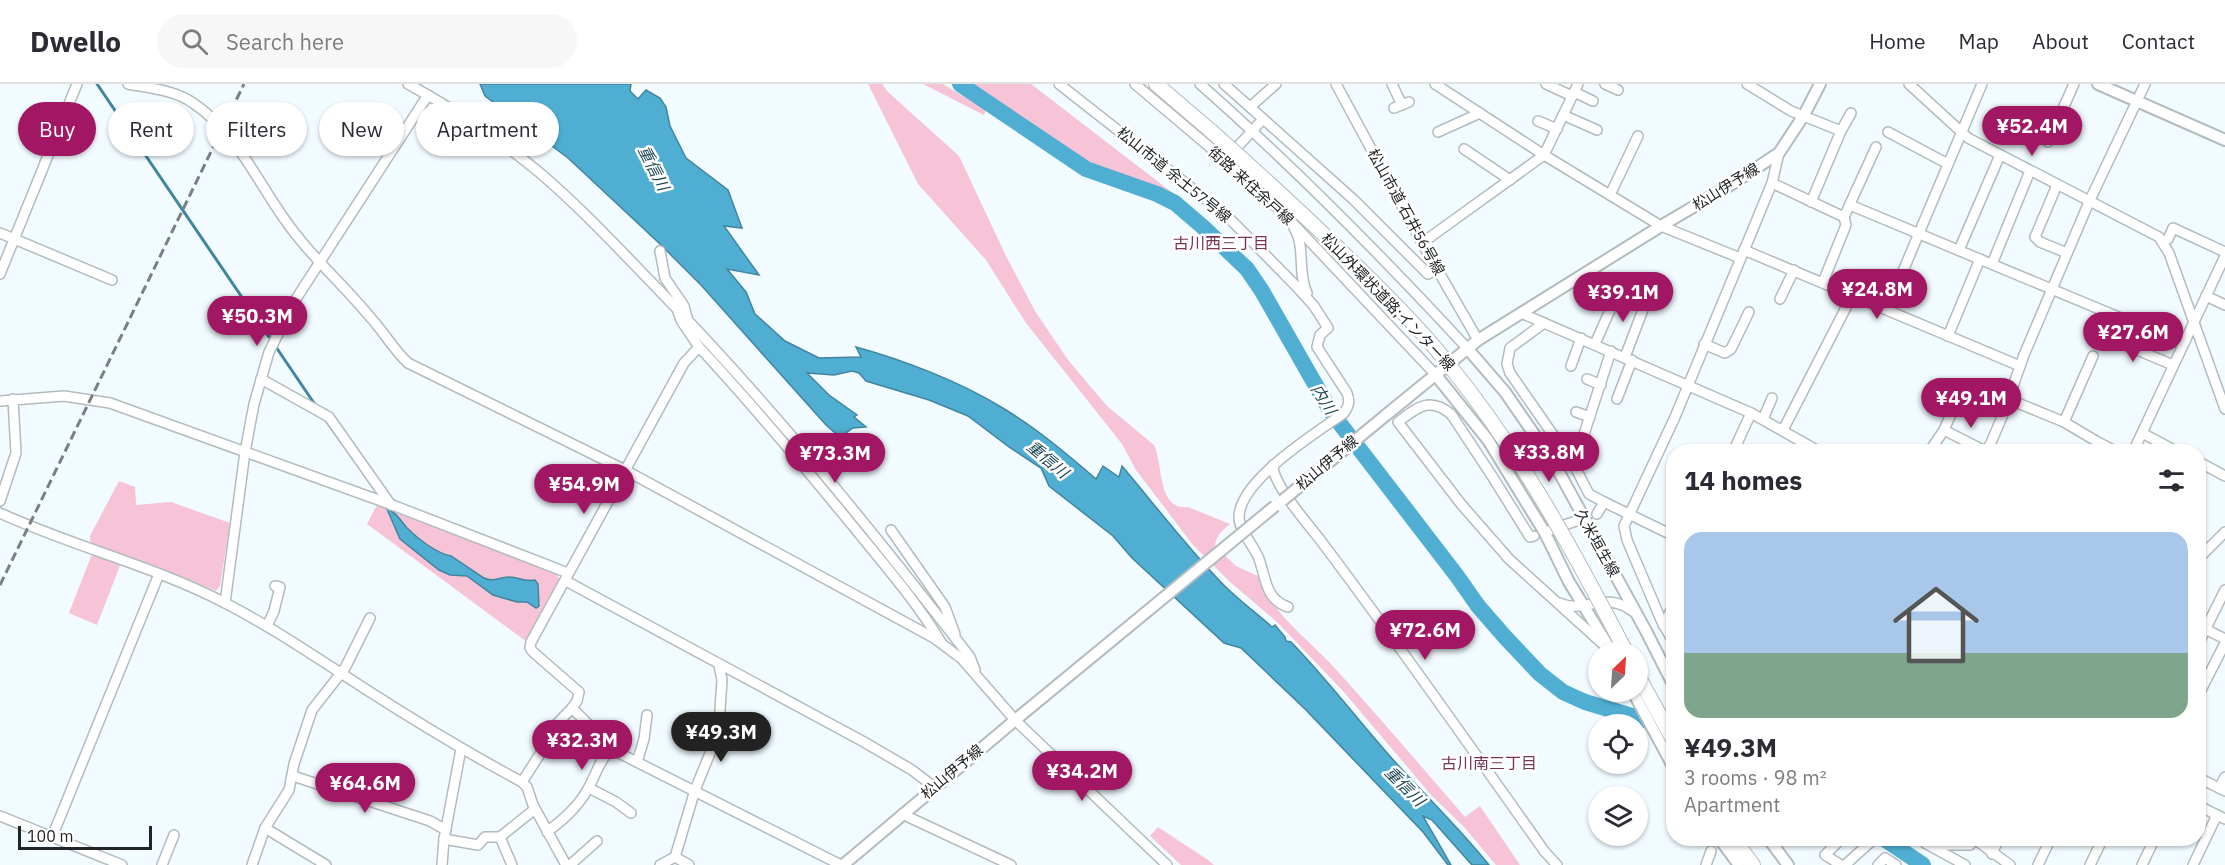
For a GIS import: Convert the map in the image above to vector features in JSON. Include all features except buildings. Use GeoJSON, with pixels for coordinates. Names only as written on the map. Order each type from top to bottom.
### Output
{"type":"FeatureCollection","features":[{"type":"Feature","properties":{"kind":"highway","name":"松山外環状道路;インター線"},"geometry":{"type":"LineString","coordinates":[[1156,84],[1326,236],[1428,340],[1453,369],[1488,414],[1533,483],[1621,642]]}},
{"type":"Feature","properties":{"kind":"highway"},"geometry":{"type":"LineString","coordinates":[[1648,694],[1666,727]]}},
{"type":"Feature","properties":{"kind":"highway"},"geometry":{"type":"LineString","coordinates":[[1739,846],[1753,865]]}},
{"type":"Feature","properties":{"kind":"main road","name":"松山伊予線"},"geometry":{"type":"LineString","coordinates":[[842,865],[1467,348],[1779,153],[1804,115],[1820,84]]}},
{"type":"Feature","properties":{"kind":"main road"},"geometry":{"type":"LineString","coordinates":[[2098,84],[2225,140]]}},
{"type":"Feature","properties":{"kind":"main road","name":"久米垣生線"},"geometry":{"type":"LineString","coordinates":[[1467,348],[1504,392],[1554,464],[1666,671]]}},
{"type":"Feature","properties":{"kind":"main road"},"geometry":{"type":"LineString","coordinates":[[1435,374],[1457,399],[1494,450],[1545,533],[1606,642]]}},
{"type":"Feature","properties":{"kind":"main road"},"geometry":{"type":"LineString","coordinates":[[1639,702],[1666,753]]}},
{"type":"Feature","properties":{"kind":"main road"},"geometry":{"type":"LineString","coordinates":[[1725,846],[1738,865]]}},
{"type":"Feature","properties":{"kind":"main road"},"geometry":{"type":"LineString","coordinates":[[1774,846],[1788,865]]}},
{"type":"Feature","properties":{"kind":"street"},"geometry":{"type":"LineString","coordinates":[[0,274],[76,84]]}},
{"type":"Feature","properties":{"kind":"street"},"geometry":{"type":"LineString","coordinates":[[128,84],[176,94],[204,111],[236,145],[284,218],[320,263],[371,317],[395,351],[408,363],[625,470],[942,644],[962,659],[1018,718],[1167,865]]}},
{"type":"Feature","properties":{"kind":"street"},"geometry":{"type":"LineString","coordinates":[[408,84],[497,140],[540,173],[587,216],[677,308],[795,439],[970,657],[976,675]]}},
{"type":"Feature","properties":{"kind":"street","name":"松山市道 余土57号線"},"geometry":{"type":"LineString","coordinates":[[1059,84],[1226,215],[1314,306],[1328,328],[1320,335],[1317,347],[1347,393],[1348,408],[1273,465]]}},
{"type":"Feature","properties":{"kind":"street","name":"街路 来住余戸線"},"geometry":{"type":"LineString","coordinates":[[1135,84],[1225,160],[1284,214],[1435,374]]}},
{"type":"Feature","properties":{"kind":"street"},"geometry":{"type":"LineString","coordinates":[[1200,84],[1252,131],[1402,278],[1467,348]]}},
{"type":"Feature","properties":{"kind":"street"},"geometry":{"type":"LineString","coordinates":[[1250,107],[1276,84]]}},
{"type":"Feature","properties":{"kind":"street","name":"松山市道 石井56号線"},"geometry":{"type":"LineString","coordinates":[[1335,84],[1478,340]]}},
{"type":"Feature","properties":{"kind":"street"},"geometry":{"type":"LineString","coordinates":[[1392,84],[1402,105]]}},
{"type":"Feature","properties":{"kind":"street"},"geometry":{"type":"LineString","coordinates":[[1435,84],[1451,88],[1480,113],[1660,226],[1794,270],[2020,366]]}},
{"type":"Feature","properties":{"kind":"street"},"geometry":{"type":"LineString","coordinates":[[1546,84],[1574,91],[1593,101]]}},
{"type":"Feature","properties":{"kind":"street"},"geometry":{"type":"LineString","coordinates":[[1605,84],[1618,90]]}},
{"type":"Feature","properties":{"kind":"street"},"geometry":{"type":"LineString","coordinates":[[1747,84],[1791,111],[1841,131]]}},
{"type":"Feature","properties":{"kind":"street"},"geometry":{"type":"LineString","coordinates":[[1909,84],[1961,133],[2159,237],[2194,321],[2225,409]]}},
{"type":"Feature","properties":{"kind":"street"},"geometry":{"type":"LineString","coordinates":[[1887,309],[1982,84]]}},
{"type":"Feature","properties":{"kind":"street"},"geometry":{"type":"LineString","coordinates":[[2048,142],[2074,84]]}},
{"type":"Feature","properties":{"kind":"street"},"geometry":{"type":"LineString","coordinates":[[1990,444],[2067,253],[2145,84]]}},
{"type":"Feature","properties":{"kind":"street"},"geometry":{"type":"LineString","coordinates":[[1228,85],[1354,200],[1428,274],[1437,269]]}},
{"type":"Feature","properties":{"kind":"street"},"geometry":{"type":"LineString","coordinates":[[1422,243],[1544,155],[1574,91]]}},
{"type":"Feature","properties":{"kind":"street"},"geometry":{"type":"LineString","coordinates":[[225,603],[245,452],[261,379],[276,335],[428,95]]}},
{"type":"Feature","properties":{"kind":"street"},"geometry":{"type":"LineString","coordinates":[[1438,132],[1480,113]]}},
{"type":"Feature","properties":{"kind":"street"},"geometry":{"type":"LineString","coordinates":[[1811,202],[1851,113]]}},
{"type":"Feature","properties":{"kind":"street"},"geometry":{"type":"LineString","coordinates":[[1563,115],[1597,130]]}},
{"type":"Feature","properties":{"kind":"street"},"geometry":{"type":"LineString","coordinates":[[1225,160],[1263,119]]}},
{"type":"Feature","properties":{"kind":"street"},"geometry":{"type":"LineString","coordinates":[[1538,121],[1557,129]]}},
{"type":"Feature","properties":{"kind":"street"},"geometry":{"type":"LineString","coordinates":[[1888,132],[1948,164]]}},
{"type":"Feature","properties":{"kind":"street"},"geometry":{"type":"LineString","coordinates":[[1610,195],[1638,136]]}},
{"type":"Feature","properties":{"kind":"street"},"geometry":{"type":"LineString","coordinates":[[1823,282],[1846,225],[1844,217],[1876,147]]}},
{"type":"Feature","properties":{"kind":"street"},"geometry":{"type":"LineString","coordinates":[[1464,149],[1510,180]]}},
{"type":"Feature","properties":{"kind":"street"},"geometry":{"type":"LineString","coordinates":[[1666,630],[1627,540],[1624,526],[1675,417],[1772,183],[1779,153]]}},
{"type":"Feature","properties":{"kind":"street"},"geometry":{"type":"LineString","coordinates":[[1959,250],[2000,155]]}},
{"type":"Feature","properties":{"kind":"street"},"geometry":{"type":"LineString","coordinates":[[1992,264],[2030,171]]}},
{"type":"Feature","properties":{"kind":"street"},"geometry":{"type":"LineString","coordinates":[[1772,183],[1844,217]]}},
{"type":"Feature","properties":{"kind":"street"},"geometry":{"type":"LineString","coordinates":[[2057,185],[2035,237],[2040,242],[2067,253]]}},
{"type":"Feature","properties":{"kind":"street"},"geometry":{"type":"LineString","coordinates":[[1850,205],[2183,344]]}},
{"type":"Feature","properties":{"kind":"street"},"geometry":{"type":"LineString","coordinates":[[1284,214],[1296,232],[1304,287],[1314,306]]}},
{"type":"Feature","properties":{"kind":"street"},"geometry":{"type":"LineString","coordinates":[[2137,444],[2225,254],[2173,228],[2163,242]]}},
{"type":"Feature","properties":{"kind":"street"},"geometry":{"type":"LineString","coordinates":[[0,233],[112,280]]}},
{"type":"Feature","properties":{"kind":"street"},"geometry":{"type":"LineString","coordinates":[[660,251],[665,278],[684,306],[687,319]]}},
{"type":"Feature","properties":{"kind":"street"},"geometry":{"type":"LineString","coordinates":[[1948,336],[1980,259]]}},
{"type":"Feature","properties":{"kind":"street"},"geometry":{"type":"LineString","coordinates":[[1780,299],[1794,270]]}},
{"type":"Feature","properties":{"kind":"street"},"geometry":{"type":"LineString","coordinates":[[1783,430],[1853,294]]}},
{"type":"Feature","properties":{"kind":"street"},"geometry":{"type":"LineString","coordinates":[[2206,296],[2225,305]]}},
{"type":"Feature","properties":{"kind":"street"},"geometry":{"type":"LineString","coordinates":[[1617,399],[1647,299]]}},
{"type":"Feature","properties":{"kind":"street"},"geometry":{"type":"LineString","coordinates":[[677,308],[682,322],[699,347],[849,521],[921,610],[942,644]]}},
{"type":"Feature","properties":{"kind":"street"},"geometry":{"type":"LineString","coordinates":[[1595,344],[1610,310]]}},
{"type":"Feature","properties":{"kind":"street"},"geometry":{"type":"LineString","coordinates":[[1704,344],[1725,353],[1731,349],[1749,312]]}},
{"type":"Feature","properties":{"kind":"street"},"geometry":{"type":"LineString","coordinates":[[1521,313],[1688,384],[1751,413],[1807,444]]}},
{"type":"Feature","properties":{"kind":"street"},"geometry":{"type":"LineString","coordinates":[[1544,323],[1510,348],[1507,363],[1510,373],[1574,465],[1589,494],[1666,532]]}},
{"type":"Feature","properties":{"kind":"street"},"geometry":{"type":"LineString","coordinates":[[2104,336],[2173,365]]}},
{"type":"Feature","properties":{"kind":"street"},"geometry":{"type":"LineString","coordinates":[[1571,366],[1581,338]]}},
{"type":"Feature","properties":{"kind":"street"},"geometry":{"type":"LineString","coordinates":[[522,782],[547,743],[552,729],[572,708],[578,696],[577,688],[530,648],[531,642],[684,363],[699,347]]}},
{"type":"Feature","properties":{"kind":"street"},"geometry":{"type":"LineString","coordinates":[[1574,465],[1611,351]]}},
{"type":"Feature","properties":{"kind":"street"},"geometry":{"type":"LineString","coordinates":[[2064,422],[2089,375],[2093,356]]}},
{"type":"Feature","properties":{"kind":"street"},"geometry":{"type":"LineString","coordinates":[[261,379],[328,417],[392,505]]}},
{"type":"Feature","properties":{"kind":"street"},"geometry":{"type":"LineString","coordinates":[[1587,379],[1601,385]]}},
{"type":"Feature","properties":{"kind":"street"},"geometry":{"type":"LineString","coordinates":[[0,401],[64,396],[101,400],[392,505],[567,577],[719,665],[864,742],[912,770],[934,787]]}},
{"type":"Feature","properties":{"kind":"street"},"geometry":{"type":"LineString","coordinates":[[1762,419],[1772,398]]}},
{"type":"Feature","properties":{"kind":"street"},"geometry":{"type":"LineString","coordinates":[[0,501],[16,453],[13,399]]}},
{"type":"Feature","properties":{"kind":"street"},"geometry":{"type":"LineString","coordinates":[[2008,399],[2064,422],[2102,444]]}},
{"type":"Feature","properties":{"kind":"street"},"geometry":{"type":"LineString","coordinates":[[1934,444],[1944,430],[1957,400]]}},
{"type":"Feature","properties":{"kind":"street"},"geometry":{"type":"LineString","coordinates":[[1534,536],[1530,537],[1451,414],[1443,408],[1425,405],[1418,407],[1398,422],[1461,504],[1509,559],[1551,599],[1602,642]]}},
{"type":"Feature","properties":{"kind":"street"},"geometry":{"type":"LineString","coordinates":[[1576,412],[1590,417]]}},
{"type":"Feature","properties":{"kind":"street"},"geometry":{"type":"LineString","coordinates":[[1737,444],[1751,413]]}},
{"type":"Feature","properties":{"kind":"street"},"geometry":{"type":"LineString","coordinates":[[1944,430],[1971,444]]}},
{"type":"Feature","properties":{"kind":"street"},"geometry":{"type":"LineString","coordinates":[[2142,433],[2163,444]]}},
{"type":"Feature","properties":{"kind":"street"},"geometry":{"type":"LineString","coordinates":[[1273,465],[1247,492],[1239,515],[1240,523],[1260,560],[1267,589],[1280,604],[1288,607]]}},
{"type":"Feature","properties":{"kind":"street"},"geometry":{"type":"LineString","coordinates":[[1273,465],[1275,476],[1293,506],[1351,581],[1545,852],[1557,865]]}},
{"type":"Feature","properties":{"kind":"street"},"geometry":{"type":"LineString","coordinates":[[2206,466],[2225,476]]}},
{"type":"Feature","properties":{"kind":"street"},"geometry":{"type":"LineString","coordinates":[[1597,514],[1604,502]]}},
{"type":"Feature","properties":{"kind":"street"},"geometry":{"type":"LineString","coordinates":[[0,513],[44,532],[159,573],[225,603],[305,648],[461,749],[522,782],[527,787],[547,832],[568,865],[597,842]]}},
{"type":"Feature","properties":{"kind":"street"},"geometry":{"type":"LineString","coordinates":[[1550,530],[1576,521]]}},
{"type":"Feature","properties":{"kind":"street"},"geometry":{"type":"LineString","coordinates":[[891,530],[945,607],[955,629],[955,638]]}},
{"type":"Feature","properties":{"kind":"street"},"geometry":{"type":"LineString","coordinates":[[2206,551],[2225,532]]}},
{"type":"Feature","properties":{"kind":"street"},"geometry":{"type":"LineString","coordinates":[[52,837],[159,573]]}},
{"type":"Feature","properties":{"kind":"street"},"geometry":{"type":"LineString","coordinates":[[267,626],[274,612],[280,587],[274,586]]}},
{"type":"Feature","properties":{"kind":"street"},"geometry":{"type":"LineString","coordinates":[[2206,621],[2225,590]]}},
{"type":"Feature","properties":{"kind":"street"},"geometry":{"type":"LineString","coordinates":[[1551,599],[1567,606],[1610,601],[1623,604],[1636,614]]}},
{"type":"Feature","properties":{"kind":"street"},"geometry":{"type":"LineString","coordinates":[[252,865],[265,828],[289,790],[294,764],[312,710],[341,673],[370,618]]}},
{"type":"Feature","properties":{"kind":"street"},"geometry":{"type":"LineString","coordinates":[[1663,625],[1666,620]]}},
{"type":"Feature","properties":{"kind":"street"},"geometry":{"type":"LineString","coordinates":[[2206,630],[2225,641],[2206,680]]}},
{"type":"Feature","properties":{"kind":"street"},"geometry":{"type":"LineString","coordinates":[[660,865],[675,857],[696,790],[716,741],[722,680],[719,665]]}},
{"type":"Feature","properties":{"kind":"street"},"geometry":{"type":"LineString","coordinates":[[572,708],[609,745],[610,749],[842,865]]}},
{"type":"Feature","properties":{"kind":"street"},"geometry":{"type":"LineString","coordinates":[[637,762],[644,738],[647,715]]}},
{"type":"Feature","properties":{"kind":"street"},"geometry":{"type":"LineString","coordinates":[[442,865],[445,835],[461,749]]}},
{"type":"Feature","properties":{"kind":"street"},"geometry":{"type":"LineString","coordinates":[[547,832],[568,816],[589,788],[604,756],[610,749]]}},
{"type":"Feature","properties":{"kind":"street"},"geometry":{"type":"LineString","coordinates":[[293,776],[430,822],[445,835],[478,845],[485,837],[500,837],[535,809]]}},
{"type":"Feature","properties":{"kind":"street"},"geometry":{"type":"LineString","coordinates":[[2206,782],[2222,790],[2225,777]]}},
{"type":"Feature","properties":{"kind":"street"},"geometry":{"type":"LineString","coordinates":[[589,788],[631,813]]}},
{"type":"Feature","properties":{"kind":"street"},"geometry":{"type":"LineString","coordinates":[[2206,810],[2221,817],[2206,843]]}},
{"type":"Feature","properties":{"kind":"street"},"geometry":{"type":"LineString","coordinates":[[902,814],[1011,865]]}},
{"type":"Feature","properties":{"kind":"street"},"geometry":{"type":"LineString","coordinates":[[0,816],[122,865]]}},
{"type":"Feature","properties":{"kind":"street"},"geometry":{"type":"LineString","coordinates":[[265,828],[327,865]]}},
{"type":"Feature","properties":{"kind":"street"},"geometry":{"type":"LineString","coordinates":[[162,865],[174,835]]}},
{"type":"Feature","properties":{"kind":"street"},"geometry":{"type":"LineString","coordinates":[[500,837],[512,865]]}},
{"type":"Feature","properties":{"kind":"street"},"geometry":{"type":"LineString","coordinates":[[1834,846],[1825,855],[1845,864],[1866,846]]}},
{"type":"Feature","properties":{"kind":"street"},"geometry":{"type":"LineString","coordinates":[[1934,846],[1965,865]]}},
{"type":"Feature","properties":{"kind":"street"},"geometry":{"type":"LineString","coordinates":[[1982,846],[2010,865]]}},
{"type":"Feature","properties":{"kind":"street"},"geometry":{"type":"LineString","coordinates":[[1992,854],[1996,846]]}},
{"type":"Feature","properties":{"kind":"street"},"geometry":{"type":"LineString","coordinates":[[2038,865],[2047,846]]}},
{"type":"Feature","properties":{"kind":"street"},"geometry":{"type":"LineString","coordinates":[[2090,865],[2099,846]]}},
{"type":"Feature","properties":{"kind":"street"},"geometry":{"type":"LineString","coordinates":[[2142,865],[2151,846]]}},
{"type":"Feature","properties":{"kind":"street"},"geometry":{"type":"LineString","coordinates":[[2193,865],[2204,846]]}},
{"type":"Feature","properties":{"kind":"street"},"geometry":{"type":"LineString","coordinates":[[1706,865],[1711,851]]}},
{"type":"Feature","properties":{"kind":"street"},"geometry":{"type":"LineString","coordinates":[[675,857],[689,865]]}},
{"type":"Feature","properties":{"kind":"street"},"geometry":{"type":"LineString","coordinates":[[1878,865],[1885,858],[1896,865]]}},
{"type":"Feature","properties":{"kind":"shaded area"},"geometry":{"type":"Polygon","coordinates":[[[868,84],[882,84],[959,156],[1006,256],[1035,311],[1068,360],[1107,406],[1154,445],[1166,494],[1171,501],[1178,506],[1188,507],[1230,524],[1218,536],[1215,546],[1236,566],[1260,577],[1280,613],[1332,665],[1465,817],[1480,806],[1520,865],[1496,865],[1464,827],[1431,795],[1343,691],[1277,622],[1230,582],[1193,545],[1136,470],[1122,444],[1026,323],[986,260],[918,184],[868,84]]]}},
{"type":"Feature","properties":{"kind":"shaded area"},"geometry":{"type":"Polygon","coordinates":[[[923,84],[943,84],[986,110],[984,115],[923,84]]]}},
{"type":"Feature","properties":{"kind":"shaded area"},"geometry":{"type":"Polygon","coordinates":[[[971,84],[1031,84],[1178,197],[1110,170],[1087,165],[971,84]]]}},
{"type":"Feature","properties":{"kind":"shaded area"},"geometry":{"type":"Polygon","coordinates":[[[119,481],[135,487],[136,505],[171,502],[230,523],[220,586],[216,591],[158,567],[94,545],[90,541],[90,536],[119,481]]]}},
{"type":"Feature","properties":{"kind":"shaded area"},"geometry":{"type":"Polygon","coordinates":[[[378,503],[556,573],[559,585],[527,642],[367,524],[378,503]]]}},
{"type":"Feature","properties":{"kind":"shaded area"},"geometry":{"type":"Polygon","coordinates":[[[92,554],[121,563],[97,625],[69,613],[92,554]]]}},
{"type":"Feature","properties":{"kind":"shaded area"},"geometry":{"type":"Polygon","coordinates":[[[1158,827],[1214,865],[1181,865],[1150,836],[1158,827]]]}},
{"type":"Feature","properties":{"kind":"water","name":"重信川"},"geometry":{"type":"Polygon","coordinates":[[[480,84],[631,84],[630,91],[638,99],[646,90],[660,98],[666,107],[670,126],[686,158],[728,190],[742,228],[724,226],[759,275],[727,269],[746,292],[755,314],[785,341],[819,358],[861,357],[856,347],[893,358],[967,388],[1026,423],[1096,479],[1103,466],[1119,477],[1122,466],[1223,585],[1272,627],[1275,625],[1286,641],[1291,642],[1305,656],[1396,763],[1489,865],[1472,865],[1432,820],[1423,816],[1451,865],[1448,865],[1423,832],[1305,709],[1241,648],[1224,643],[1132,558],[1113,536],[1049,486],[1041,468],[968,416],[929,400],[866,381],[859,373],[852,371],[834,375],[807,373],[829,395],[857,415],[854,417],[866,427],[853,428],[840,437],[826,425],[701,285],[559,151],[559,102],[493,102],[485,96],[480,84]]]}},
{"type":"Feature","properties":{"kind":"water"},"geometry":{"type":"Polygon","coordinates":[[[387,509],[396,515],[416,537],[439,552],[451,556],[484,578],[491,580],[510,577],[535,580],[538,584],[539,606],[536,608],[527,602],[517,602],[493,595],[467,576],[450,575],[439,570],[400,539],[387,509]]]}},
{"type":"Feature","properties":{"kind":"waterway"},"geometry":{"type":"LineString","coordinates":[[97,84],[269,337]]}},
{"type":"Feature","properties":{"kind":"waterway","name":"内川"},"geometry":{"type":"LineString","coordinates":[[960,84],[1086,169],[1157,194],[1175,203],[1203,227],[1247,269],[1331,412],[1478,606],[1505,637],[1540,674],[1563,692],[1585,702],[1662,725]]}},
{"type":"Feature","properties":{"kind":"waterway"},"geometry":{"type":"LineString","coordinates":[[276,347],[316,406]]}},
{"type":"Feature","properties":{"kind":"waterway"},"geometry":{"type":"LineString","coordinates":[[325,419],[342,443]]}},
{"type":"Feature","properties":{"kind":"waterway","name":"内川"},"geometry":{"type":"LineString","coordinates":[[1895,846],[1923,865]]}},
{"type":"Feature","properties":{"kind":"railway"},"geometry":{"type":"LineString","coordinates":[[0,585],[244,84]]}},
{"type":"Feature","properties":{"kind":"district","name":"古川西三丁目"},"geometry":{"type":"Point","coordinates":[1221,243]}},
{"type":"Feature","properties":{"kind":"district","name":"古川南三丁目"},"geometry":{"type":"Point","coordinates":[1489,763]}}]}
